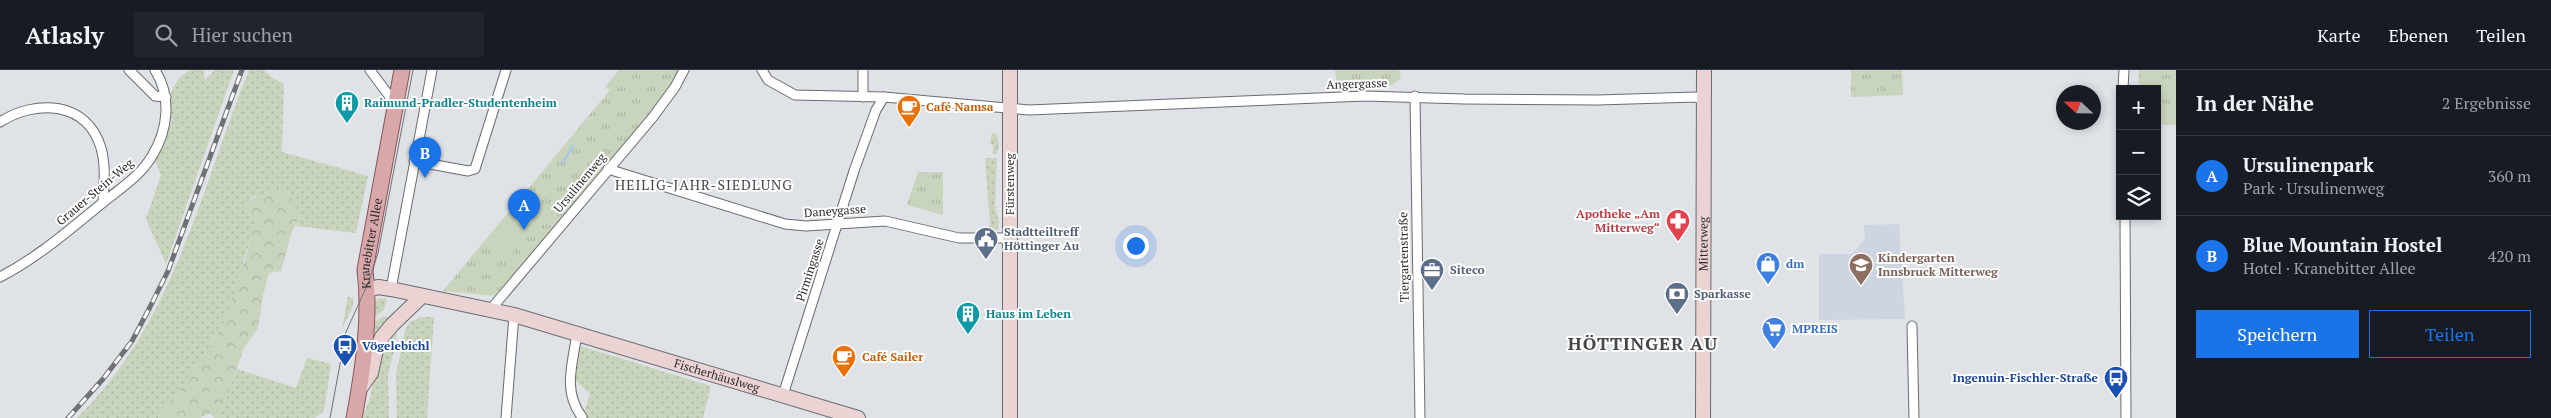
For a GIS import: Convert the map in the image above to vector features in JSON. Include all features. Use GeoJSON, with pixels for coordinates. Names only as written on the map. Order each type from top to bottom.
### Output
{"type":"FeatureCollection","features":[{"type":"Feature","properties":{"kind":"main road","name":"Kranebitter Allee"},"geometry":{"type":"LineString","coordinates":[[354,418],[359,390],[368,290],[365,270],[402,70]]}},
{"type":"Feature","properties":{"kind":"street"},"geometry":{"type":"LineString","coordinates":[[129,70],[155,96],[166,97]]}},
{"type":"Feature","properties":{"kind":"street","name":"Grauer-Stein-Weg"},"geometry":{"type":"LineString","coordinates":[[0,277],[67,233],[139,172],[153,156],[164,123],[166,97],[163,82],[155,70]]}},
{"type":"Feature","properties":{"kind":"street"},"geometry":{"type":"LineString","coordinates":[[370,70],[396,105]]}},
{"type":"Feature","properties":{"kind":"street","name":"Kranebitter Allee"},"geometry":{"type":"LineString","coordinates":[[391,289],[432,70]]}},
{"type":"Feature","properties":{"kind":"street"},"geometry":{"type":"LineString","coordinates":[[414,161],[468,171],[475,169],[506,70]]}},
{"type":"Feature","properties":{"kind":"street","name":"Ursulinenweg"},"geometry":{"type":"LineString","coordinates":[[491,309],[608,168],[653,117],[675,87],[684,70]]}},
{"type":"Feature","properties":{"kind":"street","name":"Angergasse"},"geometry":{"type":"LineString","coordinates":[[762,70],[775,84],[795,95],[884,97],[1010,109],[1051,110],[1359,96],[1474,99],[1696,97],[1704,101]]}},
{"type":"Feature","properties":{"kind":"street"},"geometry":{"type":"LineString","coordinates":[[863,70],[863,97]]}},
{"type":"Feature","properties":{"kind":"street","name":"Fürstenweg"},"geometry":{"type":"LineString","coordinates":[[1010,70],[1010,418]]}},
{"type":"Feature","properties":{"kind":"street","name":"Mitterweg"},"geometry":{"type":"LineString","coordinates":[[1703,418],[1704,70]]}},
{"type":"Feature","properties":{"kind":"street"},"geometry":{"type":"LineString","coordinates":[[2124,70],[2124,85]]}},
{"type":"Feature","properties":{"kind":"street","name":"Tiergartenstraße"},"geometry":{"type":"LineString","coordinates":[[1415,96],[1420,418]]}},
{"type":"Feature","properties":{"kind":"street","name":"Pirmingasse"},"geometry":{"type":"LineString","coordinates":[[783,395],[837,225],[876,110],[884,97]]}},
{"type":"Feature","properties":{"kind":"street"},"geometry":{"type":"LineString","coordinates":[[0,122],[16,113],[42,106],[66,111],[82,120],[94,134],[101,148],[103,157],[103,202]]}},
{"type":"Feature","properties":{"kind":"street","name":"Daneygasse"},"geometry":{"type":"LineString","coordinates":[[608,168],[785,224],[806,226],[885,221],[959,238],[1010,238]]}},
{"type":"Feature","properties":{"kind":"street"},"geometry":{"type":"LineString","coordinates":[[2125,220],[2126,418]]}},
{"type":"Feature","properties":{"kind":"street","name":"Fischerhäuslweg"},"geometry":{"type":"LineString","coordinates":[[368,290],[378,287],[391,289],[421,297],[491,309],[578,333],[858,418]]}},
{"type":"Feature","properties":{"kind":"street"},"geometry":{"type":"LineString","coordinates":[[359,390],[371,373],[375,354],[382,337],[421,297]]}},
{"type":"Feature","properties":{"kind":"street"},"geometry":{"type":"LineString","coordinates":[[506,418],[514,316]]}},
{"type":"Feature","properties":{"kind":"street"},"geometry":{"type":"LineString","coordinates":[[1912,326],[1914,418]]}},
{"type":"Feature","properties":{"kind":"street"},"geometry":{"type":"LineString","coordinates":[[578,333],[570,392],[576,409],[582,417]]}},
{"type":"Feature","properties":{"kind":"shaded area","name":"Kindergarten Innsbruck Mitterweg"},"geometry":{"type":"Polygon","coordinates":[[[1899,224],[1905,319],[1819,320],[1819,254],[1852,254],[1865,239],[1864,225],[1899,224]]]}},
{"type":"Feature","properties":{"kind":"green space"},"geometry":{"type":"Polygon","coordinates":[[[191,70],[203,70],[205,80],[215,70],[234,70],[166,264],[146,219],[161,175],[155,161],[172,121],[169,105],[172,91],[179,79],[191,70]]]}},
{"type":"Feature","properties":{"kind":"green space"},"geometry":{"type":"Polygon","coordinates":[[[249,70],[264,70],[271,77],[284,84],[282,152],[368,176],[356,233],[296,226],[301,215],[295,205],[255,196],[249,200],[245,211],[258,225],[252,233],[227,318],[193,372],[158,418],[77,418],[110,381],[138,341],[161,298],[199,208],[249,70]]]}},
{"type":"Feature","properties":{"kind":"green space"},"geometry":{"type":"Polygon","coordinates":[[[619,70],[684,70],[608,169],[494,296],[443,291],[610,90],[605,87],[619,70]]]}},
{"type":"Feature","properties":{"kind":"green space"},"geometry":{"type":"Polygon","coordinates":[[[1335,70],[1399,70],[1401,78],[1392,85],[1337,87],[1335,70]]]}},
{"type":"Feature","properties":{"kind":"green space"},"geometry":{"type":"Polygon","coordinates":[[[1851,70],[1902,70],[1903,95],[1851,97],[1851,70]]]}},
{"type":"Feature","properties":{"kind":"green space"},"geometry":{"type":"Polygon","coordinates":[[[2139,70],[2176,70],[2176,125],[2161,124],[2161,85],[2139,85],[2139,70]]]}},
{"type":"Feature","properties":{"kind":"green space"},"geometry":{"type":"Polygon","coordinates":[[[992,133],[996,134],[999,144],[997,154],[993,154],[993,146],[990,142],[992,133]]]}},
{"type":"Feature","properties":{"kind":"green space"},"geometry":{"type":"Polygon","coordinates":[[[985,158],[997,158],[995,205],[999,223],[997,231],[986,229],[990,225],[985,158]]]}},
{"type":"Feature","properties":{"kind":"green space"},"geometry":{"type":"Polygon","coordinates":[[[918,172],[943,172],[943,215],[907,205],[918,172]]]}},
{"type":"Feature","properties":{"kind":"green space"},"geometry":{"type":"Polygon","coordinates":[[[278,188],[291,197],[301,215],[292,231],[281,271],[269,273],[263,295],[258,328],[244,348],[219,418],[214,418],[210,413],[200,418],[158,418],[193,372],[227,318],[238,275],[245,261],[252,233],[258,225],[245,210],[249,201],[262,193],[278,188]]]}},
{"type":"Feature","properties":{"kind":"green space"},"geometry":{"type":"Polygon","coordinates":[[[521,207],[538,222],[505,262],[487,248],[521,207]]]}},
{"type":"Feature","properties":{"kind":"green space"},"geometry":{"type":"Polygon","coordinates":[[[348,296],[353,299],[353,306],[342,329],[348,296]]]}},
{"type":"Feature","properties":{"kind":"green space"},"geometry":{"type":"Polygon","coordinates":[[[377,299],[387,299],[384,310],[374,317],[373,305],[377,299]]]}},
{"type":"Feature","properties":{"kind":"green space"},"geometry":{"type":"Polygon","coordinates":[[[384,316],[392,319],[375,341],[374,322],[384,316]]]}},
{"type":"Feature","properties":{"kind":"green space"},"geometry":{"type":"Polygon","coordinates":[[[421,317],[434,317],[427,418],[397,418],[396,375],[405,330],[410,322],[421,317]]]}},
{"type":"Feature","properties":{"kind":"green space"},"geometry":{"type":"Polygon","coordinates":[[[397,328],[396,343],[388,375],[389,418],[361,418],[369,402],[381,347],[397,328]]]}},
{"type":"Feature","properties":{"kind":"green space"},"geometry":{"type":"Polygon","coordinates":[[[580,346],[711,386],[703,418],[582,418],[590,394],[574,379],[580,346]]]}},
{"type":"Feature","properties":{"kind":"green space"},"geometry":{"type":"Polygon","coordinates":[[[307,358],[331,364],[324,411],[315,418],[219,418],[237,369],[296,388],[307,358]]]}},
{"type":"Feature","properties":{"kind":"waterway"},"geometry":{"type":"LineString","coordinates":[[563,162],[573,146]]}},
{"type":"Feature","properties":{"kind":"tram line"},"geometry":{"type":"LineString","coordinates":[[330,418],[346,332],[369,281],[378,253],[413,70]]}},
{"type":"Feature","properties":{"kind":"railway"},"geometry":{"type":"LineString","coordinates":[[68,418],[103,379],[132,341],[149,309],[168,271],[242,70]]}},
{"type":"Feature","properties":{"kind":"place","name":"Raimund-Pradler-Studentenheim"},"geometry":{"type":"Point","coordinates":[347,124]}},
{"type":"Feature","properties":{"kind":"place","name":"Café Namsa"},"geometry":{"type":"Point","coordinates":[909,128]}},
{"type":"Feature","properties":{"kind":"place","name":"Blue Mountain Hostel"},"geometry":{"type":"Point","coordinates":[425,178]}},
{"type":"Feature","properties":{"kind":"place","name":"Ursulinenpark"},"geometry":{"type":"Point","coordinates":[524,230]}},
{"type":"Feature","properties":{"kind":"place","name":"Apotheke „Am Mitterweg“"},"geometry":{"type":"Point","coordinates":[1678,242]}},
{"type":"Feature","properties":{"kind":"place","name":"Stadtteiltreff Höttinger Au"},"geometry":{"type":"Point","coordinates":[986,260]}},
{"type":"Feature","properties":{"kind":"place","name":"dm"},"geometry":{"type":"Point","coordinates":[1768,285]}},
{"type":"Feature","properties":{"kind":"place","name":"Kindergarten Innsbruck Mitterweg"},"geometry":{"type":"Point","coordinates":[1861,286]}},
{"type":"Feature","properties":{"kind":"place","name":"Siteco"},"geometry":{"type":"Point","coordinates":[1432,291]}},
{"type":"Feature","properties":{"kind":"place","name":"Sparkasse"},"geometry":{"type":"Point","coordinates":[1677,315]}},
{"type":"Feature","properties":{"kind":"place","name":"Haus im Leben"},"geometry":{"type":"Point","coordinates":[968,335]}},
{"type":"Feature","properties":{"kind":"place","name":"MPREIS"},"geometry":{"type":"Point","coordinates":[1774,350]}},
{"type":"Feature","properties":{"kind":"place","name":"Vögelebichl"},"geometry":{"type":"Point","coordinates":[345,367]}},
{"type":"Feature","properties":{"kind":"place","name":"Café Sailer"},"geometry":{"type":"Point","coordinates":[844,378]}},
{"type":"Feature","properties":{"kind":"place","name":"Ingenuin-Fischler-Straße"},"geometry":{"type":"Point","coordinates":[2116,399]}},
{"type":"Feature","properties":{"kind":"district","name":"HEILIG-JAHR-SIEDLUNG"},"geometry":{"type":"Point","coordinates":[704,185]}},
{"type":"Feature","properties":{"kind":"district","name":"HÖTTINGER AU"},"geometry":{"type":"Point","coordinates":[1643,344]}}]}
